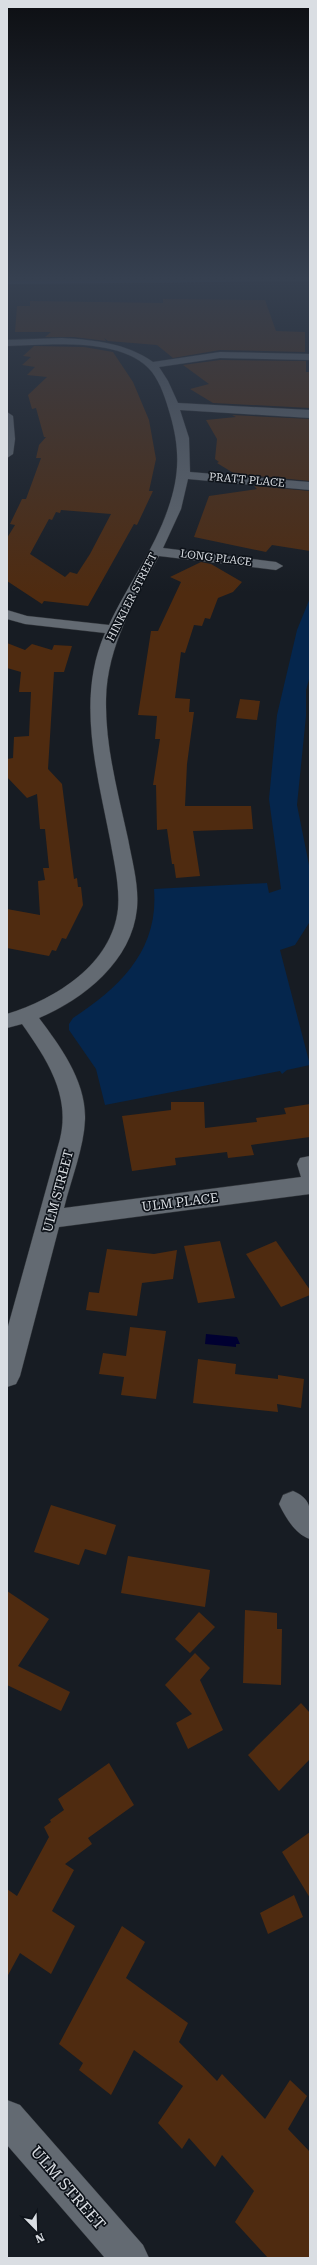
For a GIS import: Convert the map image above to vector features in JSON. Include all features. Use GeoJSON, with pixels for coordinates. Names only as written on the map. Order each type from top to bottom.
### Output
{"type":"FeatureCollection","features":[{"type":"Feature","properties":{"kind":"street","name":"HINKLER STREET"},"geometry":{"type":"LineString","coordinates":[[16,1018],[44,1008],[75,991],[100,968],[117,942],[126,915],[127,887],[98,726],[97,708],[100,675],[114,630],[156,551],[175,511],[184,475],[183,439],[174,406],[162,382]]}},
{"type":"Feature","properties":{"kind":"street"},"geometry":{"type":"LineString","coordinates":[[174,406],[310,414]]}},
{"type":"Feature","properties":{"kind":"street"},"geometry":{"type":"LineString","coordinates":[[7,416],[9,434],[7,454]]}},
{"type":"Feature","properties":{"kind":"street","name":"PRATT PLACE"},"geometry":{"type":"LineString","coordinates":[[184,475],[309,487]]}},
{"type":"Feature","properties":{"kind":"street","name":"LONG PLACE"},"geometry":{"type":"LineString","coordinates":[[156,551],[276,566]]}},
{"type":"Feature","properties":{"kind":"street"},"geometry":{"type":"LineString","coordinates":[[7,614],[25,620],[114,630]]}},
{"type":"Feature","properties":{"kind":"street","name":"ULM STREET"},"geometry":{"type":"LineString","coordinates":[[7,1376],[71,1139],[75,1113],[70,1087],[59,1063],[16,1018]]}},
{"type":"Feature","properties":{"kind":"street","name":"ULM PLACE"},"geometry":{"type":"LineString","coordinates":[[50,1219],[309,1174]]}},
{"type":"Feature","properties":{"kind":"street"},"geometry":{"type":"LineString","coordinates":[[293,1504],[310,1526]]}},
{"type":"Feature","properties":{"kind":"street","name":"ULM STREET"},"geometry":{"type":"LineString","coordinates":[[7,2118],[130,2258]]}},
{"type":"Feature","properties":{"kind":"shaded area"},"geometry":{"type":"Polygon","coordinates":[[[310,598],[310,676],[306,690],[306,716],[297,805],[309,865],[309,923],[295,945],[280,950],[310,1065],[287,1070],[282,1074],[280,1071],[105,1105],[96,1069],[69,1030],[69,1024],[73,1018],[121,980],[133,965],[143,948],[150,931],[154,911],[154,889],[267,883],[269,893],[281,889],[269,799],[277,715],[297,630],[310,598]]]}},
{"type":"Feature","properties":{"kind":"shaded area"},"geometry":{"type":"Polygon","coordinates":[[[206,1334],[237,1337],[240,1344],[236,1344],[236,1347],[205,1344],[206,1334]]]}},
{"type":"Feature","properties":{"kind":"building"},"geometry":{"type":"Polygon","coordinates":[[[42,382],[133,382],[149,420],[156,459],[149,491],[153,491],[137,525],[134,524],[88,606],[44,601],[42,604],[7,581],[7,538],[15,525],[10,524],[22,499],[26,499],[41,458],[36,458],[39,445],[46,437],[44,437],[36,408],[32,409],[28,395],[42,382]],[[61,510],[60,513],[56,512],[52,520],[49,519],[30,554],[65,577],[70,572],[77,574],[90,554],[111,514],[61,510]]]}},
{"type":"Feature","properties":{"kind":"building"},"geometry":{"type":"Polygon","coordinates":[[[206,382],[310,382],[310,408],[213,403],[190,389],[209,384],[206,382]]]}},
{"type":"Feature","properties":{"kind":"building"},"geometry":{"type":"Polygon","coordinates":[[[232,415],[310,419],[310,481],[235,474],[217,463],[219,462],[215,459],[217,439],[206,420],[236,417],[232,415]]]}},
{"type":"Feature","properties":{"kind":"building"},"geometry":{"type":"Polygon","coordinates":[[[254,486],[310,491],[310,551],[272,545],[266,552],[194,537],[209,496],[257,489],[254,486]]]}},
{"type":"Feature","properties":{"kind":"building"},"geometry":{"type":"Polygon","coordinates":[[[201,562],[211,564],[242,582],[233,592],[218,598],[210,619],[205,618],[202,626],[194,625],[185,653],[181,652],[175,698],[190,699],[189,712],[194,712],[187,764],[185,806],[251,806],[253,829],[193,831],[200,876],[176,878],[174,864],[172,864],[167,829],[157,830],[156,785],[153,785],[160,739],[155,739],[157,716],[138,715],[151,631],[158,631],[181,582],[170,577],[201,562]]]}},
{"type":"Feature","properties":{"kind":"building"},"geometry":{"type":"Polygon","coordinates":[[[7,643],[25,650],[32,644],[52,650],[54,645],[72,646],[64,672],[54,672],[48,769],[62,784],[74,879],[77,878],[78,887],[81,887],[83,905],[66,939],[62,938],[56,951],[52,950],[49,956],[7,948],[7,909],[40,915],[38,881],[45,880],[43,868],[49,868],[45,829],[40,829],[37,794],[27,798],[7,777],[7,759],[13,758],[14,737],[29,736],[31,692],[19,692],[21,672],[7,668],[7,643]]]}},
{"type":"Feature","properties":{"kind":"building"},"geometry":{"type":"Polygon","coordinates":[[[240,699],[260,701],[257,720],[236,718],[240,699]]]}},
{"type":"Feature","properties":{"kind":"building"},"geometry":{"type":"Polygon","coordinates":[[[171,1102],[204,1102],[205,1128],[257,1122],[256,1118],[286,1114],[284,1108],[310,1104],[310,1137],[251,1145],[254,1155],[228,1158],[227,1152],[175,1158],[176,1165],[132,1171],[122,1116],[171,1110],[171,1102]]]}},
{"type":"Feature","properties":{"kind":"building"},"geometry":{"type":"Polygon","coordinates":[[[220,1241],[235,1298],[198,1303],[184,1246],[220,1241]]]}},
{"type":"Feature","properties":{"kind":"building"},"geometry":{"type":"Polygon","coordinates":[[[276,1241],[310,1290],[310,1295],[281,1307],[246,1254],[276,1241]]]}},
{"type":"Feature","properties":{"kind":"building"},"geometry":{"type":"Polygon","coordinates":[[[107,1249],[154,1254],[177,1250],[173,1279],[142,1283],[137,1316],[86,1310],[89,1292],[99,1293],[107,1249]]]}},
{"type":"Feature","properties":{"kind":"building"},"geometry":{"type":"Polygon","coordinates":[[[130,1327],[166,1331],[156,1399],[121,1395],[124,1377],[99,1374],[103,1353],[126,1356],[130,1327]]]}},
{"type":"Feature","properties":{"kind":"building"},"geometry":{"type":"Polygon","coordinates":[[[198,1359],[236,1364],[235,1374],[278,1379],[278,1375],[304,1379],[301,1408],[277,1404],[278,1412],[193,1403],[198,1359]]]}},
{"type":"Feature","properties":{"kind":"building"},"geometry":{"type":"Polygon","coordinates":[[[51,1505],[116,1525],[106,1555],[85,1549],[79,1565],[34,1552],[51,1505]]]}},
{"type":"Feature","properties":{"kind":"building"},"geometry":{"type":"Polygon","coordinates":[[[128,1556],[210,1570],[205,1607],[121,1593],[128,1556]]]}},
{"type":"Feature","properties":{"kind":"building"},"geometry":{"type":"Polygon","coordinates":[[[7,1591],[49,1619],[18,1666],[70,1692],[61,1711],[7,1685],[7,1591]]]}},
{"type":"Feature","properties":{"kind":"building"},"geometry":{"type":"Polygon","coordinates":[[[245,1610],[277,1613],[277,1629],[282,1629],[281,1685],[243,1683],[245,1610]]]}},
{"type":"Feature","properties":{"kind":"building"},"geometry":{"type":"Polygon","coordinates":[[[199,1612],[215,1627],[190,1653],[175,1639],[199,1612]]]}},
{"type":"Feature","properties":{"kind":"building"},"geometry":{"type":"Polygon","coordinates":[[[195,1653],[210,1668],[200,1680],[223,1730],[188,1749],[176,1723],[192,1714],[165,1685],[195,1653]]]}},
{"type":"Feature","properties":{"kind":"building"},"geometry":{"type":"Polygon","coordinates":[[[301,1703],[310,1713],[310,1759],[279,1791],[248,1755],[301,1703]]]}},
{"type":"Feature","properties":{"kind":"building"},"geometry":{"type":"Polygon","coordinates":[[[109,1763],[134,1805],[88,1838],[92,1844],[65,1864],[74,1870],[52,1911],[75,1926],[51,1974],[20,1953],[7,1977],[7,1889],[17,1896],[49,1837],[44,1827],[51,1822],[50,1820],[64,1810],[58,1799],[109,1763]]]}},
{"type":"Feature","properties":{"kind":"building"},"geometry":{"type":"Polygon","coordinates":[[[310,1832],[310,1898],[282,1852],[310,1832]]]}},
{"type":"Feature","properties":{"kind":"building"},"geometry":{"type":"Polygon","coordinates":[[[294,1895],[303,1917],[268,1934],[260,1913],[294,1895]]]}},
{"type":"Feature","properties":{"kind":"building"},"geometry":{"type":"Polygon","coordinates":[[[122,1926],[145,1942],[126,1978],[188,2023],[179,2042],[217,2081],[222,2074],[265,2119],[290,2080],[307,2096],[288,2129],[310,2152],[310,2258],[268,2258],[235,2222],[254,2191],[222,2155],[215,2167],[189,2138],[182,2149],[158,2123],[183,2086],[134,2050],[111,2095],[79,2070],[83,2063],[59,2044],[122,1926]]]}}]}
